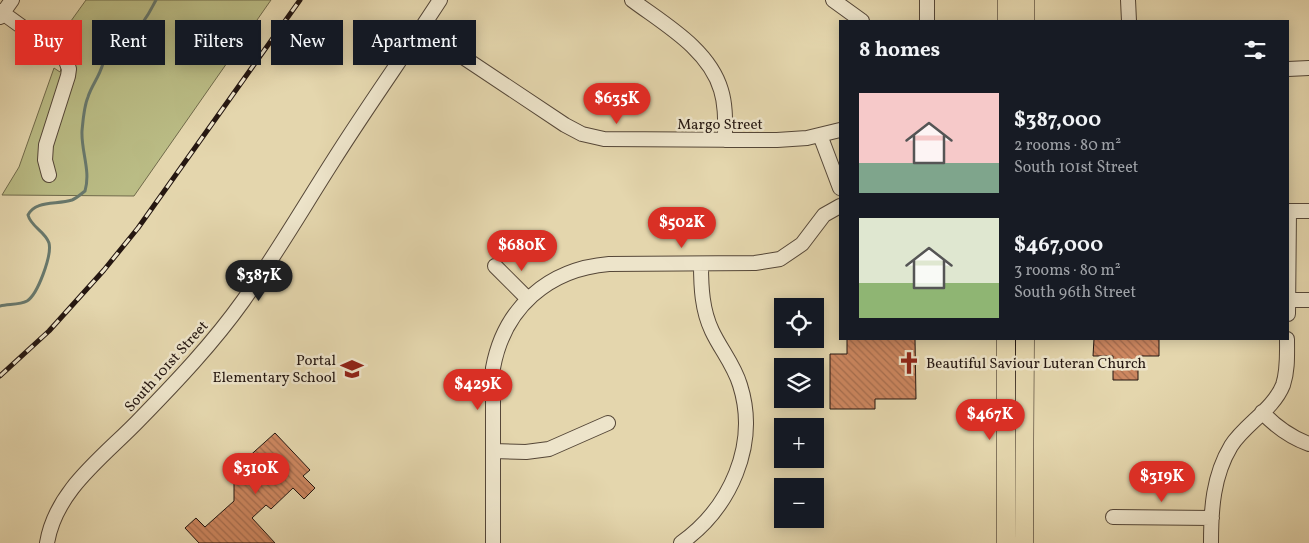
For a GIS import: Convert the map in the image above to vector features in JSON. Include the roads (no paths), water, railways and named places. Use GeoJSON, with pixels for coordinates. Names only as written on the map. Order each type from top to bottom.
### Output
{"type":"FeatureCollection","features":[{"type":"Feature","properties":{"kind":"main road"},"geometry":{"type":"LineString","coordinates":[[1006,0],[1007,20]]}},
{"type":"Feature","properties":{"kind":"main road"},"geometry":{"type":"LineString","coordinates":[[1025,0],[1025,20]]}},
{"type":"Feature","properties":{"kind":"main road"},"geometry":{"type":"LineString","coordinates":[[1006,340],[1006,543]]}},
{"type":"Feature","properties":{"kind":"main road"},"geometry":{"type":"LineString","coordinates":[[1024,543],[1025,340]]}},
{"type":"Feature","properties":{"kind":"street"},"geometry":{"type":"LineString","coordinates":[[12,0],[1,14],[58,52],[65,58],[69,69],[46,145],[45,160],[49,175]]}},
{"type":"Feature","properties":{"kind":"street","name":"South 101st Street"},"geometry":{"type":"LineString","coordinates":[[427,20],[440,0]]}},
{"type":"Feature","properties":{"kind":"street"},"geometry":{"type":"LineString","coordinates":[[632,0],[696,50],[712,69],[721,89],[725,140]]}},
{"type":"Feature","properties":{"kind":"street"},"geometry":{"type":"LineString","coordinates":[[833,0],[861,20]]}},
{"type":"Feature","properties":{"kind":"street"},"geometry":{"type":"LineString","coordinates":[[927,0],[927,20]]}},
{"type":"Feature","properties":{"kind":"street"},"geometry":{"type":"LineString","coordinates":[[1128,0],[1129,20]]}},
{"type":"Feature","properties":{"kind":"street","name":"South 101st Street"},"geometry":{"type":"LineString","coordinates":[[47,543],[57,512],[72,488],[178,380],[242,303],[278,251],[333,160],[397,65]]}},
{"type":"Feature","properties":{"kind":"street","name":"Margo Street"},"geometry":{"type":"LineString","coordinates":[[475,65],[565,125],[582,134],[604,139],[792,140],[839,130]]}},
{"type":"Feature","properties":{"kind":"street"},"geometry":{"type":"LineString","coordinates":[[1289,69],[1309,68]]}},
{"type":"Feature","properties":{"kind":"street"},"geometry":{"type":"LineString","coordinates":[[820,135],[839,185]]}},
{"type":"Feature","properties":{"kind":"street"},"geometry":{"type":"LineString","coordinates":[[493,543],[492,384],[496,355],[506,329],[528,299],[540,288],[559,276],[591,265],[756,263],[780,259],[802,244],[824,215],[839,207]]}},
{"type":"Feature","properties":{"kind":"street"},"geometry":{"type":"LineString","coordinates":[[1289,211],[1309,211]]}},
{"type":"Feature","properties":{"kind":"street"},"geometry":{"type":"LineString","coordinates":[[680,543],[692,535],[711,516],[725,497],[741,462],[745,427],[741,387],[732,364],[718,342],[706,317],[703,304],[701,264]]}},
{"type":"Feature","properties":{"kind":"street"},"geometry":{"type":"LineString","coordinates":[[495,266],[528,299]]}},
{"type":"Feature","properties":{"kind":"street"},"geometry":{"type":"LineString","coordinates":[[1289,300],[1309,300]]}},
{"type":"Feature","properties":{"kind":"street"},"geometry":{"type":"LineString","coordinates":[[1212,543],[1214,490],[1224,459],[1235,440],[1273,402],[1283,384],[1286,371],[1287,340]]}},
{"type":"Feature","properties":{"kind":"street"},"geometry":{"type":"LineString","coordinates":[[1262,412],[1285,434],[1309,444]]}},
{"type":"Feature","properties":{"kind":"street"},"geometry":{"type":"LineString","coordinates":[[492,452],[526,452],[549,449],[608,423]]}},
{"type":"Feature","properties":{"kind":"street"},"geometry":{"type":"LineString","coordinates":[[1113,517],[1212,518]]}},
{"type":"Feature","properties":{"kind":"waterway"},"geometry":{"type":"LineString","coordinates":[[0,306],[27,301],[36,291],[46,265],[49,243],[32,223],[28,215],[36,207],[72,200],[85,191],[87,176],[82,131],[89,93],[102,67],[107,48],[136,29],[148,16],[156,0]]}},
{"type":"Feature","properties":{"kind":"railway"},"geometry":{"type":"LineString","coordinates":[[0,376],[49,331],[104,270],[138,228],[300,0]]}},
{"type":"Feature","properties":{"kind":"place","name":"Beautiful Saviour Luteran Church"},"geometry":{"type":"Point","coordinates":[909,363]}},
{"type":"Feature","properties":{"kind":"place","name":"Portal Elementary School"},"geometry":{"type":"Point","coordinates":[352,369]}}]}
